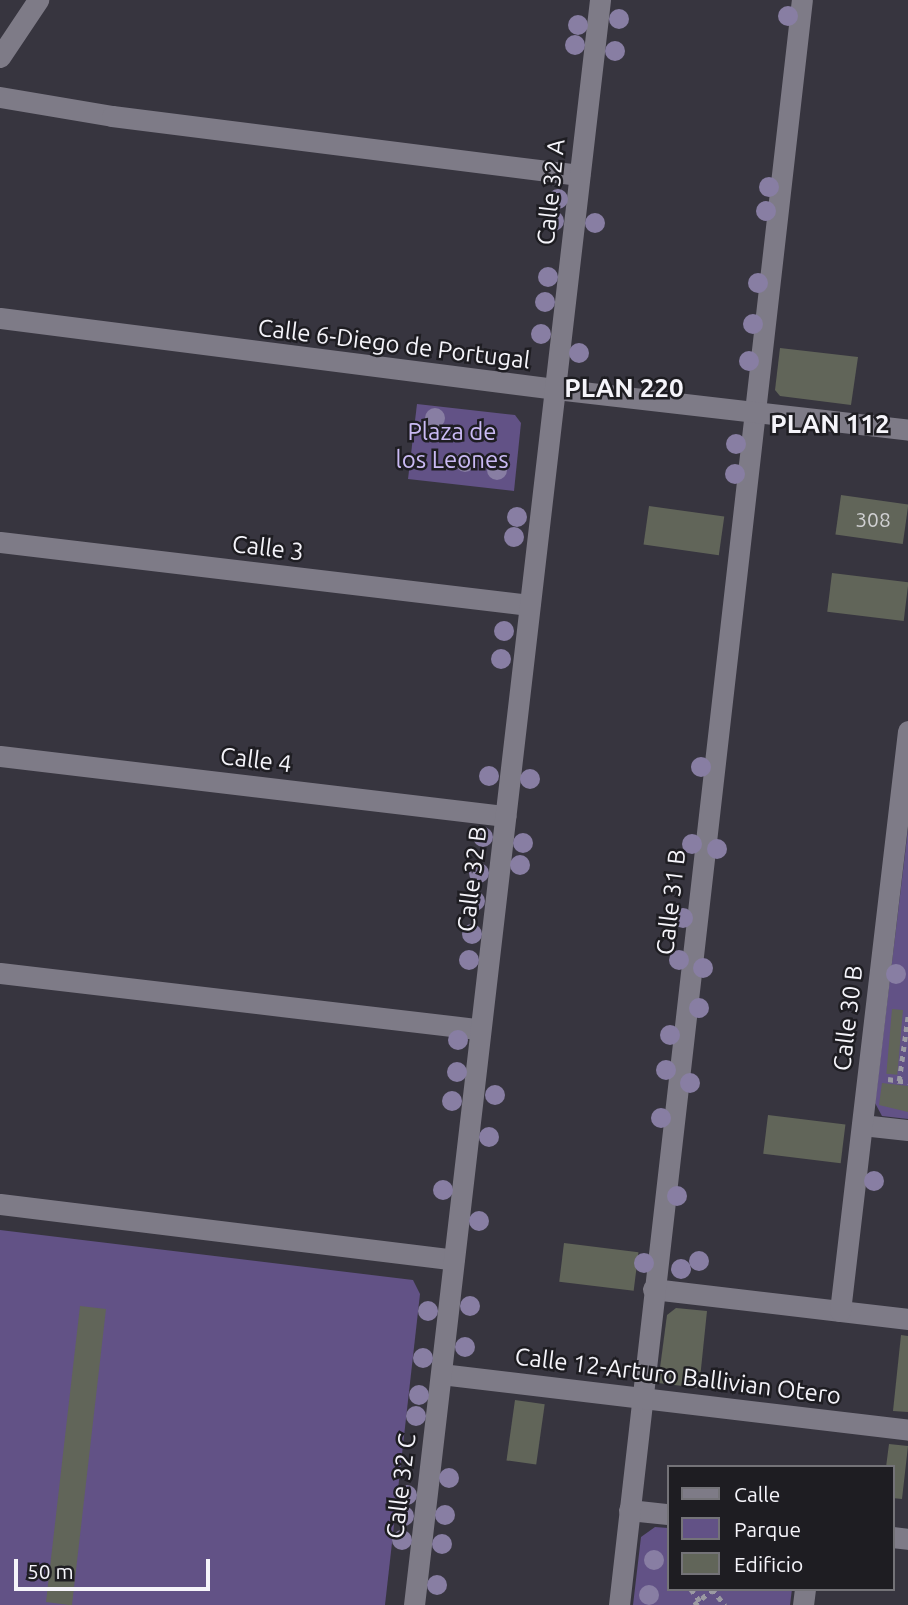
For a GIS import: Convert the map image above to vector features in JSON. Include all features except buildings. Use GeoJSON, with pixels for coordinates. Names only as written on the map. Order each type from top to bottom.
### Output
{"type":"FeatureCollection","features":[{"type":"Feature","properties":{"kind":"street"},"geometry":{"type":"LineString","coordinates":[[0,57],[38,0]]}},
{"type":"Feature","properties":{"kind":"street","name":"Calle 32 A"},"geometry":{"type":"LineString","coordinates":[[556,389],[600,0]]}},
{"type":"Feature","properties":{"kind":"street","name":"Calle 31 B"},"geometry":{"type":"LineString","coordinates":[[619,1605],[802,0]]}},
{"type":"Feature","properties":{"kind":"street"},"geometry":{"type":"LineString","coordinates":[[0,96],[112,116],[579,176]]}},
{"type":"Feature","properties":{"kind":"street","name":"Calle 6-Diego de Portugal"},"geometry":{"type":"LineString","coordinates":[[0,318],[556,389],[908,430]]}},
{"type":"Feature","properties":{"kind":"street","name":"Calle 32 B"},"geometry":{"type":"LineString","coordinates":[[441,1374],[556,389]]}},
{"type":"Feature","properties":{"kind":"street","name":"Calle 3"},"geometry":{"type":"LineString","coordinates":[[0,542],[529,605]]}},
{"type":"Feature","properties":{"kind":"street","name":"Calle 30 B"},"geometry":{"type":"LineString","coordinates":[[840,1311],[904,807],[908,731]]}},
{"type":"Feature","properties":{"kind":"street","name":"Calle 4"},"geometry":{"type":"LineString","coordinates":[[0,756],[505,816]]}},
{"type":"Feature","properties":{"kind":"street"},"geometry":{"type":"LineString","coordinates":[[0,973],[480,1029]]}},
{"type":"Feature","properties":{"kind":"street"},"geometry":{"type":"LineString","coordinates":[[862,1125],[908,1130]]}},
{"type":"Feature","properties":{"kind":"street"},"geometry":{"type":"LineString","coordinates":[[0,1205],[454,1260]]}},
{"type":"Feature","properties":{"kind":"street"},"geometry":{"type":"LineString","coordinates":[[653,1289],[908,1319]]}},
{"type":"Feature","properties":{"kind":"street","name":"Calle 12-Arturo Ballivian Otero"},"geometry":{"type":"LineString","coordinates":[[441,1374],[908,1430]]}},
{"type":"Feature","properties":{"kind":"street","name":"Calle 32 C"},"geometry":{"type":"LineString","coordinates":[[414,1605],[441,1374]]}},
{"type":"Feature","properties":{"kind":"street"},"geometry":{"type":"LineString","coordinates":[[629,1510],[666,1514]]}},
{"type":"Feature","properties":{"kind":"path"},"geometry":{"type":"LineString","coordinates":[[899,1081],[908,1015]]}},
{"type":"Feature","properties":{"kind":"path"},"geometry":{"type":"LineString","coordinates":[[883,1079],[908,1082]]}},
{"type":"Feature","properties":{"kind":"path"},"geometry":{"type":"LineString","coordinates":[[692,1591],[699,1601]]}},
{"type":"Feature","properties":{"kind":"path"},"geometry":{"type":"LineString","coordinates":[[694,1605],[710,1591]]}},
{"type":"Feature","properties":{"kind":"path"},"geometry":{"type":"LineString","coordinates":[[714,1591],[725,1605]]}},
{"type":"Feature","properties":{"kind":"green space","name":"Plaza de los Leones"},"geometry":{"type":"Polygon","coordinates":[[[417,404],[515,415],[521,423],[514,491],[408,479],[417,404]]]}},
{"type":"Feature","properties":{"kind":"green space"},"geometry":{"type":"Polygon","coordinates":[[[908,829],[908,1119],[882,1116],[875,1103],[908,829]]]}},
{"type":"Feature","properties":{"kind":"green space"},"geometry":{"type":"Polygon","coordinates":[[[0,1230],[413,1280],[420,1294],[385,1605],[0,1605],[0,1230]]]}},
{"type":"Feature","properties":{"kind":"green space"},"geometry":{"type":"Polygon","coordinates":[[[655,1527],[666,1528],[666,1591],[792,1591],[790,1605],[633,1605],[641,1537],[655,1527]]]}},
{"type":"Feature","properties":{"kind":"district","name":"PLAN 220"},"geometry":{"type":"Point","coordinates":[624,388]}},
{"type":"Feature","properties":{"kind":"district","name":"PLAN 112"},"geometry":{"type":"Point","coordinates":[830,424]}}]}
